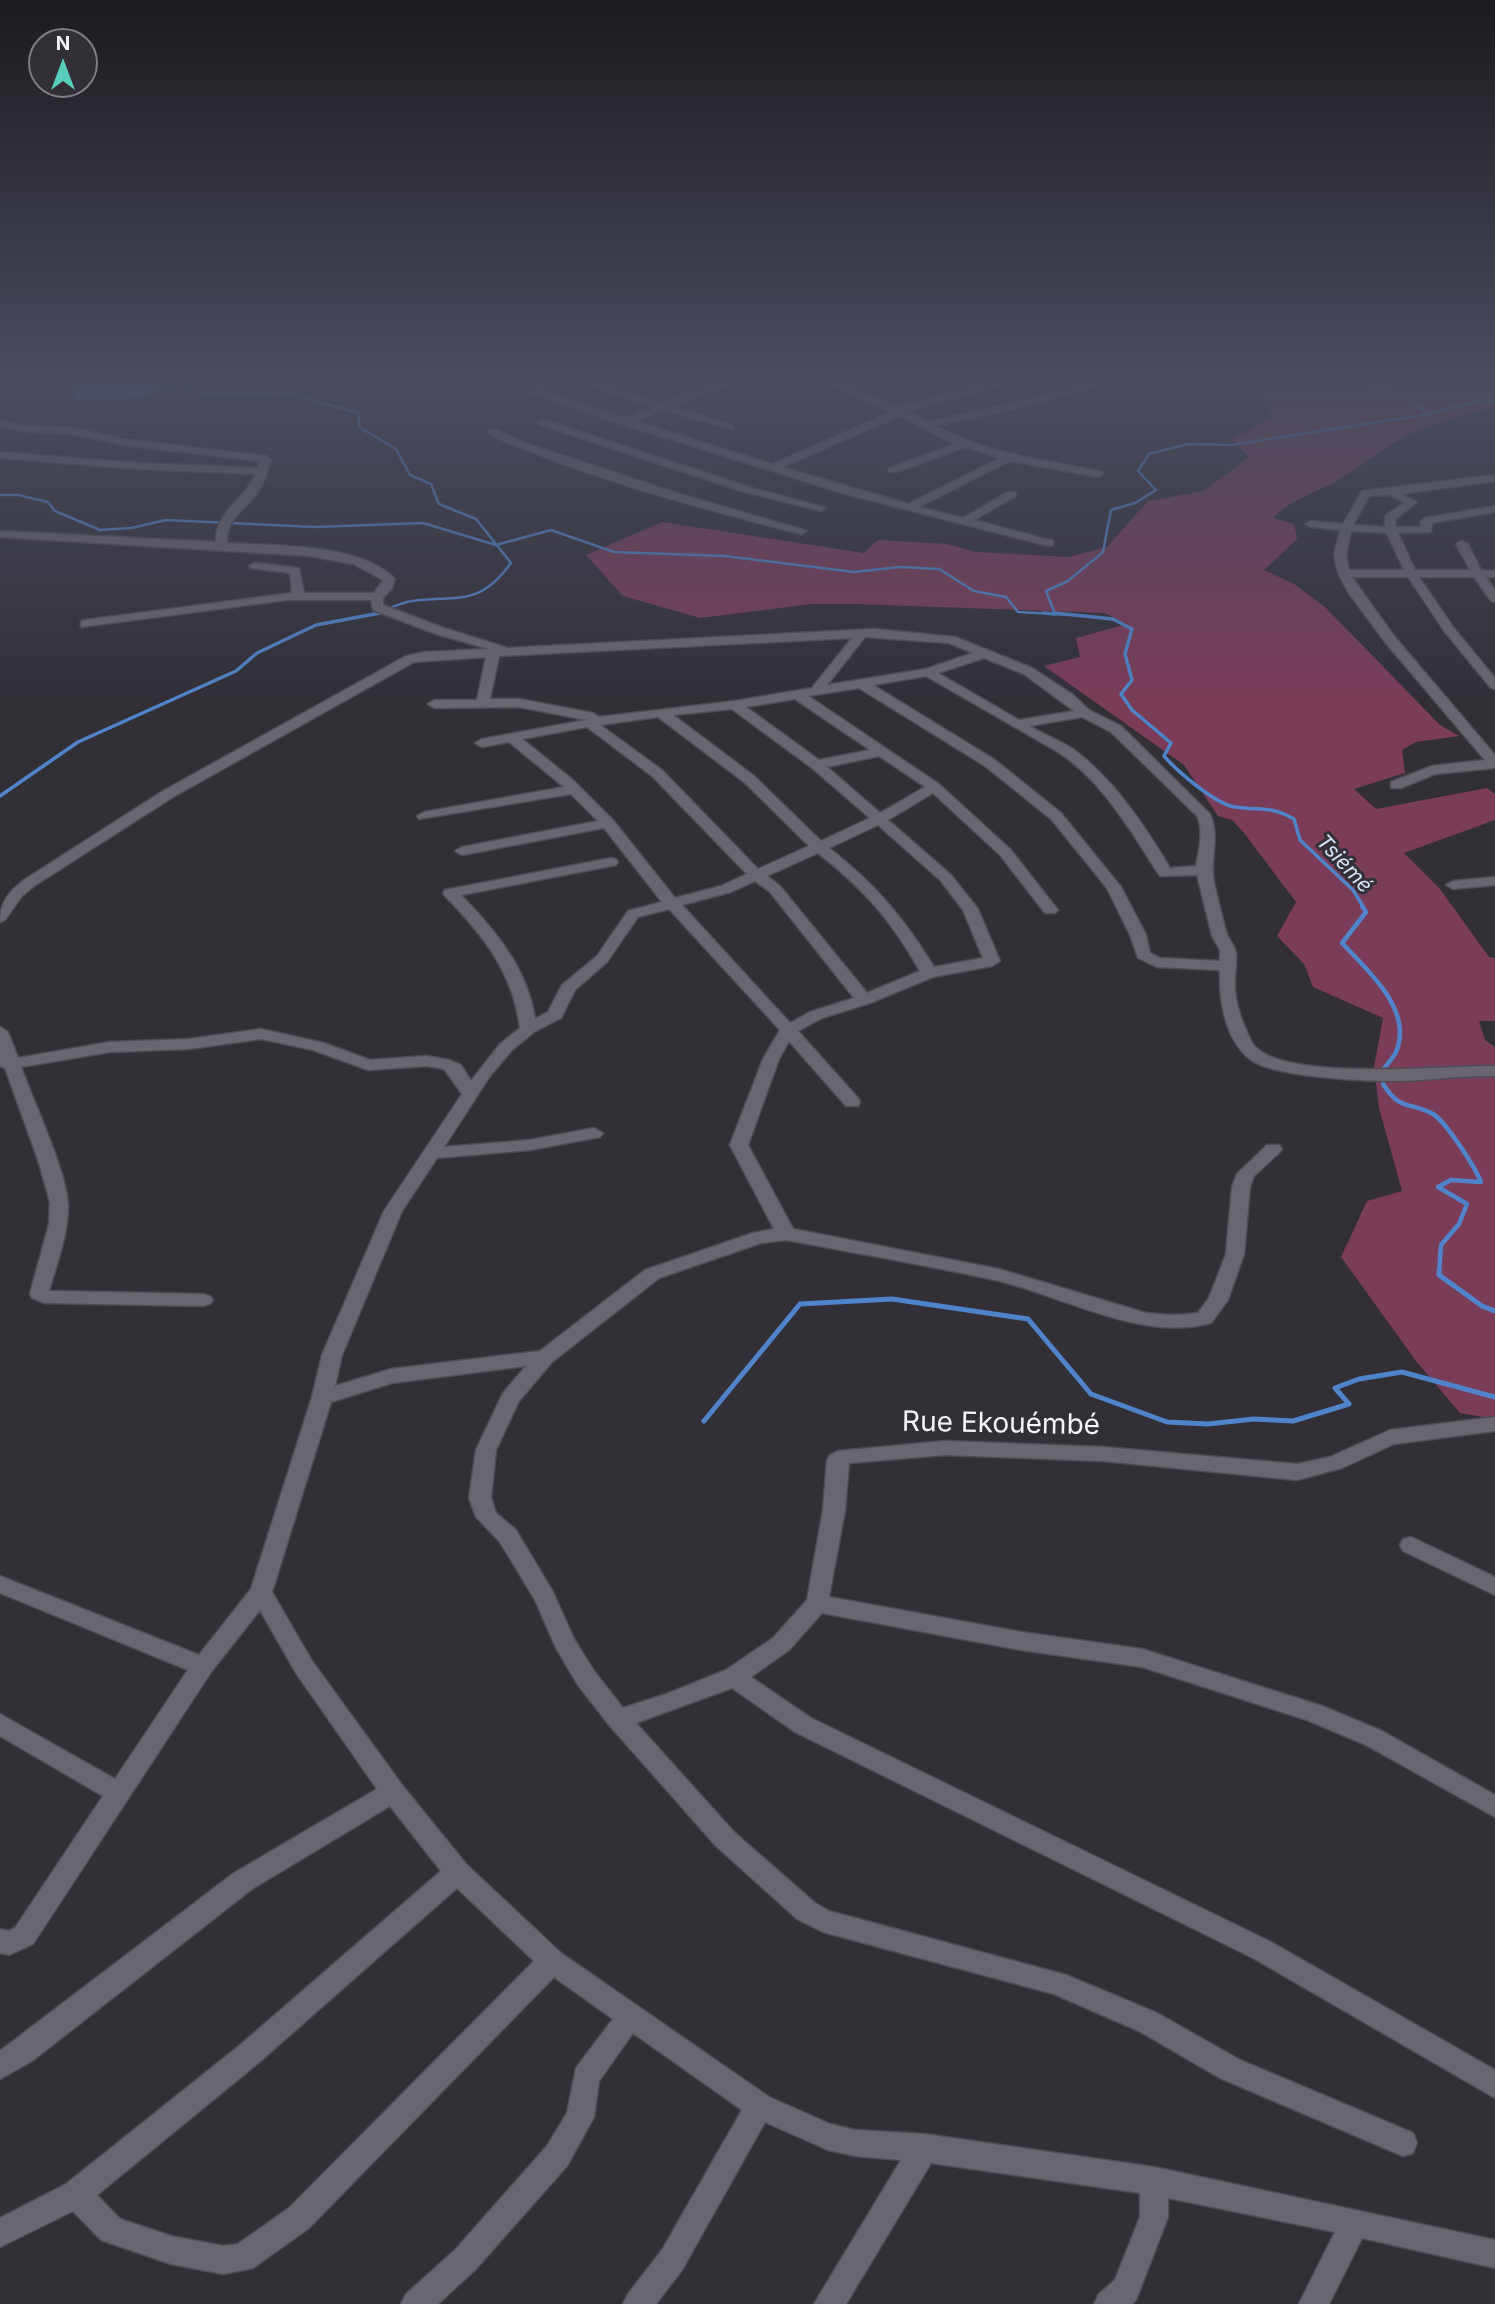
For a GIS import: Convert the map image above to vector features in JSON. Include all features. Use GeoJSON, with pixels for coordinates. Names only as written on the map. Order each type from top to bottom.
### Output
{"type":"FeatureCollection","features":[{"type":"Feature","properties":{"kind":"street"},"geometry":{"type":"LineString","coordinates":[[222,546],[220,530],[223,521],[255,488]]}},
{"type":"Feature","properties":{"kind":"street"},"geometry":{"type":"LineString","coordinates":[[652,488],[801,531]]}},
{"type":"Feature","properties":{"kind":"street"},"geometry":{"type":"LineString","coordinates":[[740,488],[821,508]]}},
{"type":"Feature","properties":{"kind":"street"},"geometry":{"type":"LineString","coordinates":[[836,488],[1049,543]]}},
{"type":"Feature","properties":{"kind":"street"},"geometry":{"type":"LineString","coordinates":[[910,507],[948,488]]}},
{"type":"Feature","properties":{"kind":"street"},"geometry":{"type":"LineString","coordinates":[[1426,488],[1366,493],[1344,528],[1340,555],[1344,573],[1423,681],[1459,718],[1495,764]]}},
{"type":"Feature","properties":{"kind":"street"},"geometry":{"type":"LineString","coordinates":[[1394,492],[1398,497],[1412,502],[1391,514],[1389,531],[1411,573],[1457,639],[1495,685]]}},
{"type":"Feature","properties":{"kind":"street"},"geometry":{"type":"LineString","coordinates":[[965,521],[1012,494]]}},
{"type":"Feature","properties":{"kind":"street"},"geometry":{"type":"LineString","coordinates":[[1311,524],[1389,531],[1427,530],[1426,522],[1429,520],[1495,509]]}},
{"type":"Feature","properties":{"kind":"street"},"geometry":{"type":"LineString","coordinates":[[0,534],[222,546],[325,555],[371,566],[389,579],[386,588],[377,597],[377,607],[496,652]]}},
{"type":"Feature","properties":{"kind":"street"},"geometry":{"type":"LineString","coordinates":[[1462,544],[1477,573],[1495,598]]}},
{"type":"Feature","properties":{"kind":"street"},"geometry":{"type":"LineString","coordinates":[[254,566],[295,570],[298,595]]}},
{"type":"Feature","properties":{"kind":"street"},"geometry":{"type":"LineString","coordinates":[[1344,573],[1495,573]]}},
{"type":"Feature","properties":{"kind":"street"},"geometry":{"type":"LineString","coordinates":[[85,624],[298,595],[377,597]]}},
{"type":"Feature","properties":{"kind":"street"},"geometry":{"type":"LineString","coordinates":[[817,690],[861,634]]}},
{"type":"Feature","properties":{"kind":"street"},"geometry":{"type":"LineString","coordinates":[[0,917],[17,893],[29,883],[167,794],[410,659],[496,652],[861,634],[932,637],[985,653],[1028,671],[1067,697],[1084,713],[1116,729],[1203,814],[1208,825],[1203,870],[1220,936],[1228,950],[1227,992],[1239,1034],[1245,1046],[1258,1058],[1278,1066],[1393,1076],[1456,1070],[1495,1071]]}},
{"type":"Feature","properties":{"kind":"street"},"geometry":{"type":"LineString","coordinates":[[483,703],[496,652]]}},
{"type":"Feature","properties":{"kind":"street"},"geometry":{"type":"LineString","coordinates":[[482,743],[621,717],[735,705],[928,672],[985,653]]}},
{"type":"Feature","properties":{"kind":"street"},"geometry":{"type":"LineString","coordinates":[[928,672],[1071,754],[1112,797],[1156,856],[1165,873],[1203,870]]}},
{"type":"Feature","properties":{"kind":"street"},"geometry":{"type":"LineString","coordinates":[[861,683],[990,763],[1056,816],[1114,887],[1138,935],[1143,955],[1157,961],[1226,966]]}},
{"type":"Feature","properties":{"kind":"street"},"geometry":{"type":"LineString","coordinates":[[798,695],[934,787],[1005,852],[1050,910]]}},
{"type":"Feature","properties":{"kind":"street"},"geometry":{"type":"LineString","coordinates":[[434,704],[519,704],[579,716],[621,717]]}},
{"type":"Feature","properties":{"kind":"street"},"geometry":{"type":"LineString","coordinates":[[735,705],[817,765],[946,878],[970,909],[992,961],[929,973],[864,1000],[816,1015],[787,1031],[771,1059],[739,1145],[786,1234]]}},
{"type":"Feature","properties":{"kind":"street"},"geometry":{"type":"LineString","coordinates":[[659,712],[749,779],[818,846],[869,890],[904,930],[929,973]]}},
{"type":"Feature","properties":{"kind":"street"},"geometry":{"type":"LineString","coordinates":[[1017,724],[1084,713]]}},
{"type":"Feature","properties":{"kind":"street"},"geometry":{"type":"LineString","coordinates":[[589,723],[657,774],[755,875],[775,889],[864,1000]]}},
{"type":"Feature","properties":{"kind":"street"},"geometry":{"type":"LineString","coordinates":[[512,738],[608,822],[660,891],[852,1102]]}},
{"type":"Feature","properties":{"kind":"street"},"geometry":{"type":"LineString","coordinates":[[817,765],[882,751]]}},
{"type":"Feature","properties":{"kind":"street"},"geometry":{"type":"LineString","coordinates":[[1396,785],[1432,770],[1495,764]]}},
{"type":"Feature","properties":{"kind":"street"},"geometry":{"type":"LineString","coordinates":[[0,1941],[18,1941],[24,1936],[203,1666],[261,1592],[322,1397],[331,1355],[393,1211],[470,1093],[506,1047],[528,1029],[555,1015],[568,988],[602,960],[634,914],[726,889],[880,819],[934,787]]}},
{"type":"Feature","properties":{"kind":"street"},"geometry":{"type":"LineString","coordinates":[[424,816],[573,789]]}},
{"type":"Feature","properties":{"kind":"street"},"geometry":{"type":"LineString","coordinates":[[463,851],[608,822]]}},
{"type":"Feature","properties":{"kind":"street"},"geometry":{"type":"LineString","coordinates":[[528,1029],[513,969],[495,940],[450,894],[611,862]]}},
{"type":"Feature","properties":{"kind":"street"},"geometry":{"type":"LineString","coordinates":[[1453,886],[1495,881]]}},
{"type":"Feature","properties":{"kind":"street"},"geometry":{"type":"LineString","coordinates":[[5,1063],[110,1047],[189,1044],[261,1034],[318,1046],[368,1065],[427,1061],[449,1065],[456,1069],[470,1093]]}},
{"type":"Feature","properties":{"kind":"street"},"geometry":{"type":"LineString","coordinates":[[1,1037],[5,1063],[47,1160],[59,1202],[58,1224],[39,1294],[45,1297],[203,1300]]}},
{"type":"Feature","properties":{"kind":"street"},"geometry":{"type":"LineString","coordinates":[[432,1153],[530,1146],[594,1133]]}},
{"type":"Feature","properties":{"kind":"street"},"geometry":{"type":"LineString","coordinates":[[1273,1149],[1246,1174],[1241,1187],[1235,1254],[1218,1300],[1203,1318],[1189,1321],[1171,1323],[1145,1319],[999,1275],[786,1234],[759,1237],[652,1274],[545,1357],[510,1398],[486,1450],[480,1498],[487,1517],[509,1536],[521,1556],[545,1598],[564,1642],[586,1678],[618,1719],[725,1839],[806,1911],[823,1922],[1057,1983],[1148,2022],[1230,2069],[1403,2143]]}},
{"type":"Feature","properties":{"kind":"street"},"geometry":{"type":"LineString","coordinates":[[322,1397],[391,1376],[545,1357]]}},
{"type":"Feature","properties":{"kind":"street","name":"Rue Ekouémbé"},"geometry":{"type":"LineString","coordinates":[[817,1603],[834,1510],[834,1470],[837,1460],[845,1456],[946,1448],[1103,1454],[1297,1472],[1335,1463],[1390,1437],[1495,1424]]}},
{"type":"Feature","properties":{"kind":"street"},"geometry":{"type":"LineString","coordinates":[[1411,1545],[1495,1587]]}},
{"type":"Feature","properties":{"kind":"street"},"geometry":{"type":"LineString","coordinates":[[0,1584],[203,1666]]}},
{"type":"Feature","properties":{"kind":"street"},"geometry":{"type":"LineString","coordinates":[[261,1592],[304,1667],[393,1792],[457,1872],[552,1961],[760,2106],[828,2137],[855,2143],[925,2148],[1154,2181],[1495,2254]]}},
{"type":"Feature","properties":{"kind":"street"},"geometry":{"type":"LineString","coordinates":[[618,1719],[675,1701],[734,1676],[781,1644],[817,1603],[1021,1641],[1142,1658],[1314,1713],[1374,1738],[1495,1807]]}},
{"type":"Feature","properties":{"kind":"street"},"geometry":{"type":"LineString","coordinates":[[734,1676],[803,1725],[1262,1950],[1495,2085]]}},
{"type":"Feature","properties":{"kind":"street"},"geometry":{"type":"LineString","coordinates":[[0,1724],[119,1793]]}},
{"type":"Feature","properties":{"kind":"street"},"geometry":{"type":"LineString","coordinates":[[0,2066],[34,2043],[243,1881],[393,1792]]}},
{"type":"Feature","properties":{"kind":"street"},"geometry":{"type":"LineString","coordinates":[[0,2233],[76,2194],[248,2055],[457,1872]]}},
{"type":"Feature","properties":{"kind":"street"},"geometry":{"type":"LineString","coordinates":[[76,2194],[111,2230],[171,2250],[223,2260],[243,2258],[299,2218],[552,1961]]}},
{"type":"Feature","properties":{"kind":"street"},"geometry":{"type":"LineString","coordinates":[[416,2304],[465,2260],[556,2156],[580,2117],[586,2077],[631,2015]]}},
{"type":"Feature","properties":{"kind":"street"},"geometry":{"type":"LineString","coordinates":[[638,2304],[672,2260],[760,2106]]}},
{"type":"Feature","properties":{"kind":"street"},"geometry":{"type":"LineString","coordinates":[[829,2304],[925,2148]]}},
{"type":"Feature","properties":{"kind":"street"},"geometry":{"type":"LineString","coordinates":[[1109,2304],[1126,2290],[1154,2217],[1154,2181]]}},
{"type":"Feature","properties":{"kind":"street"},"geometry":{"type":"LineString","coordinates":[[1314,2304],[1355,2222]]}},
{"type":"Feature","properties":{"kind":"shaded area"},"geometry":{"type":"Polygon","coordinates":[[[1209,488],[1323,488],[1297,500],[1273,518],[1294,524],[1297,539],[1264,570],[1294,584],[1326,608],[1440,725],[1459,736],[1416,742],[1402,750],[1405,773],[1354,789],[1376,809],[1487,788],[1495,794],[1495,820],[1404,853],[1440,889],[1489,957],[1495,958],[1495,1021],[1479,1021],[1485,1040],[1495,1047],[1495,1419],[1460,1413],[1416,1361],[1341,1257],[1367,1201],[1402,1191],[1379,1108],[1374,1067],[1383,1018],[1313,987],[1304,964],[1277,936],[1296,902],[1244,833],[1232,820],[1218,816],[1184,765],[1044,666],[1080,657],[1076,638],[1127,624],[1105,613],[856,604],[812,604],[700,618],[623,596],[586,555],[662,522],[864,553],[878,540],[947,544],[976,552],[1069,557],[1107,547],[1148,501],[1204,491],[1209,488]]]}},
{"type":"Feature","properties":{"kind":"waterway"},"geometry":{"type":"LineString","coordinates":[[432,488],[439,504],[476,519],[497,545]]}},
{"type":"Feature","properties":{"kind":"waterway","name":"Tsiémé"},"geometry":{"type":"LineString","coordinates":[[1055,614],[1046,591],[1068,581],[1103,552],[1111,510],[1135,503],[1156,490],[1154,488]]}},
{"type":"Feature","properties":{"kind":"waterway"},"geometry":{"type":"LineString","coordinates":[[0,495],[18,495],[48,502],[55,511],[100,530],[131,528],[166,520],[314,527],[423,523],[497,545]]}},
{"type":"Feature","properties":{"kind":"waterway"},"geometry":{"type":"LineString","coordinates":[[497,545],[551,530],[614,552],[725,556],[854,572],[900,567],[939,569],[974,591],[1006,597],[1018,612],[1055,614]]}},
{"type":"Feature","properties":{"kind":"waterway"},"geometry":{"type":"LineString","coordinates":[[371,615],[407,602],[467,596],[489,587],[511,563],[497,545]]}},
{"type":"Feature","properties":{"kind":"waterway"},"geometry":{"type":"LineString","coordinates":[[371,615],[380,613]]}},
{"type":"Feature","properties":{"kind":"waterway"},"geometry":{"type":"LineString","coordinates":[[1043,613],[1055,614]]}},
{"type":"Feature","properties":{"kind":"waterway","name":"Tsiémé"},"geometry":{"type":"LineString","coordinates":[[1055,613],[1113,619],[1132,629],[1125,654],[1132,680],[1121,694],[1132,710],[1171,743],[1164,756],[1197,786],[1227,805],[1271,810],[1294,819],[1300,840],[1353,890],[1364,908]]}},
{"type":"Feature","properties":{"kind":"waterway","name":"Tsiémé"},"geometry":{"type":"LineString","coordinates":[[1055,614],[1067,615]]}},
{"type":"Feature","properties":{"kind":"waterway"},"geometry":{"type":"LineString","coordinates":[[0,796],[78,742],[236,671],[257,653],[316,625],[371,615]]}},
{"type":"Feature","properties":{"kind":"waterway","name":"Tsiémé"},"geometry":{"type":"LineString","coordinates":[[1362,906],[1366,912],[1342,943],[1375,978],[1399,1021],[1400,1036],[1396,1052],[1383,1070]]}},
{"type":"Feature","properties":{"kind":"waterway","name":"Tsiémé"},"geometry":{"type":"LineString","coordinates":[[1383,1084],[1395,1099],[1425,1110],[1439,1119],[1460,1145],[1481,1182],[1451,1180],[1438,1187],[1467,1204],[1459,1224],[1441,1245],[1439,1274]]}},
{"type":"Feature","properties":{"kind":"waterway","name":"Tsiémé"},"geometry":{"type":"LineString","coordinates":[[1439,1274],[1482,1306],[1495,1311]]}},
{"type":"Feature","properties":{"kind":"waterway"},"geometry":{"type":"LineString","coordinates":[[704,1421],[800,1304],[892,1299],[1028,1319],[1091,1394],[1167,1422],[1208,1424],[1254,1419],[1293,1421],[1349,1404],[1335,1388],[1359,1379],[1402,1372],[1495,1397]]}}]}
